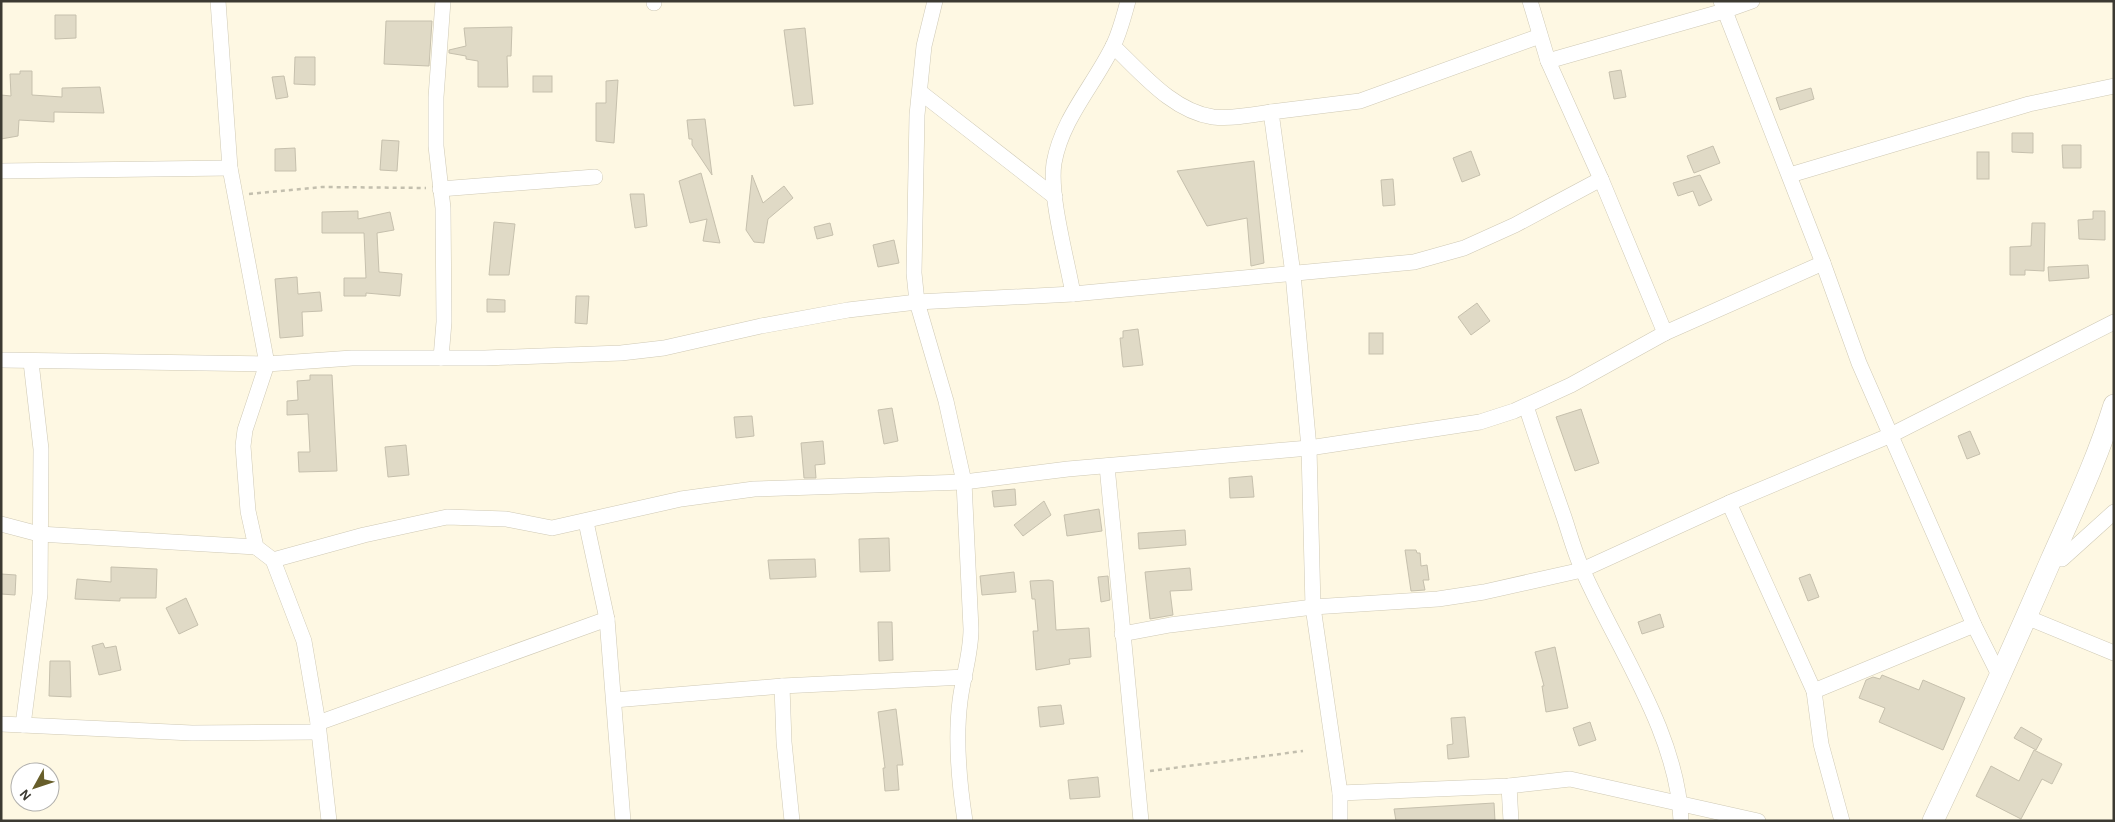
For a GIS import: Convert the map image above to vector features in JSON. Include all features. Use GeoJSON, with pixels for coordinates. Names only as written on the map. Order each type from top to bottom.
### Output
{"type":"FeatureCollection","features":[{"type":"Feature","properties":{"kind":"street"},"geometry":{"type":"LineString","coordinates":[[218,1],[230,168],[267,364],[245,430],[244,446],[248,511],[256,547]]}},
{"type":"Feature","properties":{"kind":"street"},"geometry":{"type":"LineString","coordinates":[[441,358],[444,322],[443,208],[436,146],[436,97],[444,1]]}},
{"type":"Feature","properties":{"kind":"street"},"geometry":{"type":"LineString","coordinates":[[935,1],[924,46],[920,92],[914,273],[917,302],[946,401],[964,482],[971,629],[971,652],[964,677],[959,718],[960,786],[965,821]]}},
{"type":"Feature","properties":{"kind":"street"},"geometry":{"type":"LineString","coordinates":[[1073,294],[1053,184],[1054,163],[1060,140],[1113,46],[1128,1]]}},
{"type":"Feature","properties":{"kind":"street"},"geometry":{"type":"LineString","coordinates":[[1530,1],[1548,61],[1601,179],[1665,333]]}},
{"type":"Feature","properties":{"kind":"street"},"geometry":{"type":"LineString","coordinates":[[1548,61],[1723,6],[1752,1]]}},
{"type":"Feature","properties":{"kind":"street"},"geometry":{"type":"LineString","coordinates":[[1723,6],[1790,175],[1859,364],[1974,626],[2000,677]]}},
{"type":"Feature","properties":{"kind":"street"},"geometry":{"type":"LineString","coordinates":[[1113,46],[1163,92],[1190,110],[1213,117],[1240,117],[1360,101],[1540,36]]}},
{"type":"Feature","properties":{"kind":"street"},"geometry":{"type":"LineString","coordinates":[[1790,175],[2029,104],[2114,86]]}},
{"type":"Feature","properties":{"kind":"street"},"geometry":{"type":"LineString","coordinates":[[920,92],[1055,197]]}},
{"type":"Feature","properties":{"kind":"street"},"geometry":{"type":"LineString","coordinates":[[1271,112],[1293,274],[1309,448],[1314,608],[1340,792],[1340,821]]}},
{"type":"Feature","properties":{"kind":"street"},"geometry":{"type":"LineString","coordinates":[[1,171],[230,168]]}},
{"type":"Feature","properties":{"kind":"street"},"geometry":{"type":"LineString","coordinates":[[440,189],[595,177]]}},
{"type":"Feature","properties":{"kind":"street"},"geometry":{"type":"LineString","coordinates":[[1,360],[31,362],[267,364],[352,358],[441,358],[621,353],[664,348],[761,326],[848,310],[917,302],[1073,294],[1414,262],[1464,248],[1515,225],[1601,179]]}},
{"type":"Feature","properties":{"kind":"street"},"geometry":{"type":"LineString","coordinates":[[273,560],[364,535],[447,517],[506,519],[552,528],[680,500],[754,489],[964,482],[1107,466],[1309,448],[1480,422],[1526,406],[1571,385],[1665,333],[1823,263]]}},
{"type":"Feature","properties":{"kind":"street"},"geometry":{"type":"LineString","coordinates":[[1122,634],[1170,625],[1314,608],[1447,598],[1484,592],[1582,570],[1729,503],[1891,435],[2114,322]]}},
{"type":"Feature","properties":{"kind":"street"},"geometry":{"type":"LineString","coordinates":[[23,725],[40,594],[41,449],[31,362]]}},
{"type":"Feature","properties":{"kind":"street"},"geometry":{"type":"LineString","coordinates":[[1933,821],[2088,481],[2114,405]]}},
{"type":"Feature","properties":{"kind":"street"},"geometry":{"type":"LineString","coordinates":[[1526,406],[1582,570],[1621,645],[1658,727],[1671,762],[1681,803],[1681,821]]}},
{"type":"Feature","properties":{"kind":"street"},"geometry":{"type":"LineString","coordinates":[[1107,466],[1141,821]]}},
{"type":"Feature","properties":{"kind":"street"},"geometry":{"type":"LineString","coordinates":[[1729,503],[1814,691],[1821,744],[1842,821]]}},
{"type":"Feature","properties":{"kind":"street"},"geometry":{"type":"LineString","coordinates":[[2052,558],[2062,559],[2114,512]]}},
{"type":"Feature","properties":{"kind":"street"},"geometry":{"type":"LineString","coordinates":[[586,522],[607,619],[623,821]]}},
{"type":"Feature","properties":{"kind":"street"},"geometry":{"type":"LineString","coordinates":[[1,524],[39,534],[256,547],[273,560],[304,641],[318,728],[329,821]]}},
{"type":"Feature","properties":{"kind":"street"},"geometry":{"type":"LineString","coordinates":[[2026,617],[2114,653]]}},
{"type":"Feature","properties":{"kind":"street"},"geometry":{"type":"LineString","coordinates":[[1,724],[192,733],[318,728],[607,619]]}},
{"type":"Feature","properties":{"kind":"street"},"geometry":{"type":"LineString","coordinates":[[1814,691],[1974,626]]}},
{"type":"Feature","properties":{"kind":"street"},"geometry":{"type":"LineString","coordinates":[[614,700],[782,686],[964,677]]}},
{"type":"Feature","properties":{"kind":"street"},"geometry":{"type":"LineString","coordinates":[[782,686],[784,742],[792,821]]}},
{"type":"Feature","properties":{"kind":"street"},"geometry":{"type":"LineString","coordinates":[[1340,792],[1509,786],[1570,779],[1758,821]]}},
{"type":"Feature","properties":{"kind":"street"},"geometry":{"type":"LineString","coordinates":[[1509,786],[1511,821]]}},
{"type":"Feature","properties":{"kind":"path"},"geometry":{"type":"LineString","coordinates":[[235,195],[322,187],[440,189]]}},
{"type":"Feature","properties":{"kind":"path"},"geometry":{"type":"LineString","coordinates":[[1136,773],[1303,751]]}},
{"type":"Feature","properties":{"kind":"building"},"geometry":{"type":"Polygon","coordinates":[[[55,15],[76,15],[76,38],[55,39],[55,15]]]}},
{"type":"Feature","properties":{"kind":"building"},"geometry":{"type":"Polygon","coordinates":[[[386,21],[432,21],[429,66],[384,64],[386,21]]]}},
{"type":"Feature","properties":{"kind":"building"},"geometry":{"type":"Polygon","coordinates":[[[512,27],[511,56],[507,56],[508,87],[478,87],[478,61],[466,59],[466,56],[449,53],[449,50],[466,46],[464,28],[512,27]]]}},
{"type":"Feature","properties":{"kind":"building"},"geometry":{"type":"Polygon","coordinates":[[[805,28],[813,104],[794,106],[784,30],[805,28]]]}},
{"type":"Feature","properties":{"kind":"building"},"geometry":{"type":"Polygon","coordinates":[[[295,57],[315,57],[315,85],[294,84],[295,57]]]}},
{"type":"Feature","properties":{"kind":"building"},"geometry":{"type":"Polygon","coordinates":[[[1621,70],[1626,97],[1614,99],[1609,72],[1621,70]]]}},
{"type":"Feature","properties":{"kind":"building"},"geometry":{"type":"Polygon","coordinates":[[[20,71],[32,71],[32,95],[62,97],[62,88],[100,87],[104,113],[54,112],[54,122],[19,120],[18,136],[1,139],[1,95],[11,96],[10,74],[20,74],[20,71]]]}},
{"type":"Feature","properties":{"kind":"building"},"geometry":{"type":"Polygon","coordinates":[[[284,76],[288,97],[276,99],[272,77],[284,76]]]}},
{"type":"Feature","properties":{"kind":"building"},"geometry":{"type":"Polygon","coordinates":[[[533,76],[552,76],[552,92],[533,92],[533,76]]]}},
{"type":"Feature","properties":{"kind":"building"},"geometry":{"type":"Polygon","coordinates":[[[618,80],[614,143],[596,141],[596,103],[606,103],[606,81],[618,80]]]}},
{"type":"Feature","properties":{"kind":"building"},"geometry":{"type":"Polygon","coordinates":[[[1811,88],[1814,99],[1780,110],[1776,98],[1811,88]]]}},
{"type":"Feature","properties":{"kind":"building"},"geometry":{"type":"Polygon","coordinates":[[[705,119],[712,175],[692,145],[692,139],[689,139],[687,120],[705,119]]]}},
{"type":"Feature","properties":{"kind":"building"},"geometry":{"type":"Polygon","coordinates":[[[2012,133],[2033,133],[2033,153],[2012,152],[2012,133]]]}},
{"type":"Feature","properties":{"kind":"building"},"geometry":{"type":"Polygon","coordinates":[[[382,140],[399,141],[397,171],[380,170],[382,140]]]}},
{"type":"Feature","properties":{"kind":"building"},"geometry":{"type":"Polygon","coordinates":[[[2062,145],[2081,145],[2081,168],[2063,168],[2062,145]]]}},
{"type":"Feature","properties":{"kind":"building"},"geometry":{"type":"Polygon","coordinates":[[[1713,146],[1720,163],[1694,173],[1687,156],[1713,146]]]}},
{"type":"Feature","properties":{"kind":"building"},"geometry":{"type":"Polygon","coordinates":[[[295,148],[296,171],[275,171],[275,149],[295,148]]]}},
{"type":"Feature","properties":{"kind":"building"},"geometry":{"type":"Polygon","coordinates":[[[1471,151],[1480,175],[1462,182],[1453,158],[1471,151]]]}},
{"type":"Feature","properties":{"kind":"building"},"geometry":{"type":"Polygon","coordinates":[[[1977,152],[1989,152],[1989,179],[1977,179],[1977,152]]]}},
{"type":"Feature","properties":{"kind":"building"},"geometry":{"type":"Polygon","coordinates":[[[1254,161],[1264,263],[1251,266],[1247,218],[1207,226],[1177,171],[1254,161]]]}},
{"type":"Feature","properties":{"kind":"building"},"geometry":{"type":"Polygon","coordinates":[[[701,173],[720,243],[703,241],[707,219],[690,223],[679,181],[701,173]]]}},
{"type":"Feature","properties":{"kind":"building"},"geometry":{"type":"Polygon","coordinates":[[[752,175],[763,203],[784,186],[793,198],[768,219],[764,243],[754,242],[746,230],[752,175]]]}},
{"type":"Feature","properties":{"kind":"building"},"geometry":{"type":"Polygon","coordinates":[[[1700,175],[1712,200],[1699,206],[1693,191],[1678,196],[1673,183],[1700,175]]]}},
{"type":"Feature","properties":{"kind":"building"},"geometry":{"type":"Polygon","coordinates":[[[1393,179],[1395,205],[1383,206],[1381,180],[1393,179]]]}},
{"type":"Feature","properties":{"kind":"building"},"geometry":{"type":"Polygon","coordinates":[[[630,194],[644,194],[647,226],[635,228],[630,194]]]}},
{"type":"Feature","properties":{"kind":"building"},"geometry":{"type":"Polygon","coordinates":[[[358,211],[358,219],[390,212],[394,230],[377,233],[379,272],[402,274],[400,296],[366,293],[366,296],[344,296],[344,278],[366,278],[364,233],[322,233],[322,212],[358,211]]]}},
{"type":"Feature","properties":{"kind":"building"},"geometry":{"type":"Polygon","coordinates":[[[2093,211],[2105,211],[2105,240],[2079,239],[2078,220],[2093,219],[2093,211]]]}},
{"type":"Feature","properties":{"kind":"building"},"geometry":{"type":"Polygon","coordinates":[[[494,222],[515,224],[509,275],[489,275],[494,222]]]}},
{"type":"Feature","properties":{"kind":"building"},"geometry":{"type":"Polygon","coordinates":[[[830,223],[833,235],[817,239],[814,227],[830,223]]]}},
{"type":"Feature","properties":{"kind":"building"},"geometry":{"type":"Polygon","coordinates":[[[2032,223],[2045,223],[2044,271],[2025,270],[2025,275],[2010,275],[2010,247],[2031,246],[2032,223]]]}},
{"type":"Feature","properties":{"kind":"building"},"geometry":{"type":"Polygon","coordinates":[[[894,240],[899,263],[878,267],[873,245],[894,240]]]}},
{"type":"Feature","properties":{"kind":"building"},"geometry":{"type":"Polygon","coordinates":[[[2088,265],[2089,278],[2049,281],[2048,267],[2088,265]]]}},
{"type":"Feature","properties":{"kind":"building"},"geometry":{"type":"Polygon","coordinates":[[[297,277],[298,294],[320,292],[322,311],[302,312],[303,336],[280,338],[275,279],[297,277]]]}},
{"type":"Feature","properties":{"kind":"building"},"geometry":{"type":"Polygon","coordinates":[[[576,296],[589,296],[587,324],[575,323],[576,296]]]}},
{"type":"Feature","properties":{"kind":"building"},"geometry":{"type":"Polygon","coordinates":[[[487,299],[505,300],[505,312],[487,312],[487,299]]]}},
{"type":"Feature","properties":{"kind":"building"},"geometry":{"type":"Polygon","coordinates":[[[1477,303],[1490,321],[1471,335],[1458,317],[1477,303]]]}},
{"type":"Feature","properties":{"kind":"building"},"geometry":{"type":"Polygon","coordinates":[[[1138,329],[1143,365],[1123,367],[1120,338],[1123,338],[1123,331],[1138,329]]]}},
{"type":"Feature","properties":{"kind":"building"},"geometry":{"type":"Polygon","coordinates":[[[1369,333],[1383,333],[1383,354],[1369,354],[1369,333]]]}},
{"type":"Feature","properties":{"kind":"building"},"geometry":{"type":"Polygon","coordinates":[[[310,375],[332,375],[337,471],[299,472],[298,452],[310,452],[308,414],[287,415],[287,401],[298,400],[297,381],[310,380],[310,375]]]}},
{"type":"Feature","properties":{"kind":"building"},"geometry":{"type":"Polygon","coordinates":[[[892,408],[898,441],[884,444],[878,410],[892,408]]]}},
{"type":"Feature","properties":{"kind":"building"},"geometry":{"type":"Polygon","coordinates":[[[1581,409],[1599,463],[1575,471],[1556,417],[1581,409]]]}},
{"type":"Feature","properties":{"kind":"building"},"geometry":{"type":"Polygon","coordinates":[[[752,416],[754,436],[736,438],[734,417],[752,416]]]}},
{"type":"Feature","properties":{"kind":"building"},"geometry":{"type":"Polygon","coordinates":[[[1970,431],[1980,454],[1967,459],[1958,436],[1970,431]]]}},
{"type":"Feature","properties":{"kind":"building"},"geometry":{"type":"Polygon","coordinates":[[[823,441],[825,464],[815,465],[816,478],[804,478],[801,443],[823,441]]]}},
{"type":"Feature","properties":{"kind":"building"},"geometry":{"type":"Polygon","coordinates":[[[406,445],[409,475],[388,477],[385,447],[406,445]]]}},
{"type":"Feature","properties":{"kind":"building"},"geometry":{"type":"Polygon","coordinates":[[[1252,476],[1254,497],[1230,498],[1229,478],[1252,476]]]}},
{"type":"Feature","properties":{"kind":"building"},"geometry":{"type":"Polygon","coordinates":[[[1015,489],[1016,505],[994,507],[992,491],[1015,489]]]}},
{"type":"Feature","properties":{"kind":"building"},"geometry":{"type":"Polygon","coordinates":[[[1044,501],[1051,515],[1023,536],[1014,525],[1044,501]]]}},
{"type":"Feature","properties":{"kind":"building"},"geometry":{"type":"Polygon","coordinates":[[[1099,509],[1102,531],[1067,536],[1064,515],[1099,509]]]}},
{"type":"Feature","properties":{"kind":"building"},"geometry":{"type":"Polygon","coordinates":[[[1185,530],[1186,545],[1139,549],[1138,533],[1185,530]]]}},
{"type":"Feature","properties":{"kind":"building"},"geometry":{"type":"Polygon","coordinates":[[[889,538],[890,571],[860,572],[859,539],[889,538]]]}},
{"type":"Feature","properties":{"kind":"building"},"geometry":{"type":"Polygon","coordinates":[[[1405,550],[1416,550],[1417,553],[1420,553],[1421,566],[1427,565],[1429,580],[1423,580],[1425,590],[1411,591],[1405,550]]]}},
{"type":"Feature","properties":{"kind":"building"},"geometry":{"type":"Polygon","coordinates":[[[815,559],[816,577],[770,579],[768,560],[815,559]]]}},
{"type":"Feature","properties":{"kind":"building"},"geometry":{"type":"Polygon","coordinates":[[[111,567],[157,569],[156,598],[120,598],[120,601],[75,599],[77,579],[111,582],[111,567]]]}},
{"type":"Feature","properties":{"kind":"building"},"geometry":{"type":"Polygon","coordinates":[[[1190,568],[1192,590],[1170,591],[1173,615],[1150,619],[1145,572],[1190,568]]]}},
{"type":"Feature","properties":{"kind":"building"},"geometry":{"type":"Polygon","coordinates":[[[1014,572],[1016,592],[982,595],[980,576],[1014,572]]]}},
{"type":"Feature","properties":{"kind":"building"},"geometry":{"type":"Polygon","coordinates":[[[1,574],[16,575],[15,595],[1,594],[1,574]]]}},
{"type":"Feature","properties":{"kind":"building"},"geometry":{"type":"Polygon","coordinates":[[[1810,574],[1819,597],[1808,601],[1799,578],[1810,574]]]}},
{"type":"Feature","properties":{"kind":"building"},"geometry":{"type":"Polygon","coordinates":[[[1108,576],[1110,600],[1101,602],[1098,577],[1108,576]]]}},
{"type":"Feature","properties":{"kind":"building"},"geometry":{"type":"Polygon","coordinates":[[[1030,581],[1053,581],[1056,630],[1089,628],[1091,657],[1069,659],[1070,664],[1036,670],[1033,631],[1038,631],[1035,599],[1032,599],[1030,581]]]}},
{"type":"Feature","properties":{"kind":"building"},"geometry":{"type":"Polygon","coordinates":[[[186,598],[198,625],[179,634],[166,608],[186,598]]]}},
{"type":"Feature","properties":{"kind":"building"},"geometry":{"type":"Polygon","coordinates":[[[1660,614],[1664,627],[1642,634],[1638,622],[1660,614]]]}},
{"type":"Feature","properties":{"kind":"building"},"geometry":{"type":"Polygon","coordinates":[[[878,622],[892,622],[893,660],[879,661],[878,622]]]}},
{"type":"Feature","properties":{"kind":"building"},"geometry":{"type":"Polygon","coordinates":[[[103,643],[105,648],[116,646],[121,670],[99,675],[92,646],[103,643]]]}},
{"type":"Feature","properties":{"kind":"building"},"geometry":{"type":"Polygon","coordinates":[[[1555,647],[1568,708],[1546,712],[1542,686],[1544,686],[1535,652],[1555,647]]]}},
{"type":"Feature","properties":{"kind":"building"},"geometry":{"type":"Polygon","coordinates":[[[50,661],[70,661],[71,697],[49,696],[50,661]]]}},
{"type":"Feature","properties":{"kind":"building"},"geometry":{"type":"Polygon","coordinates":[[[1882,675],[1919,690],[1923,680],[1965,698],[1943,750],[1879,722],[1885,708],[1859,698],[1866,680],[1873,677],[1880,679],[1882,675]]]}},
{"type":"Feature","properties":{"kind":"building"},"geometry":{"type":"Polygon","coordinates":[[[1061,705],[1064,724],[1040,727],[1038,707],[1061,705]]]}},
{"type":"Feature","properties":{"kind":"building"},"geometry":{"type":"Polygon","coordinates":[[[896,709],[903,765],[897,765],[899,790],[885,791],[883,768],[885,768],[878,712],[896,709]]]}},
{"type":"Feature","properties":{"kind":"building"},"geometry":{"type":"Polygon","coordinates":[[[1465,717],[1469,757],[1448,759],[1447,745],[1453,744],[1451,718],[1465,717]]]}},
{"type":"Feature","properties":{"kind":"building"},"geometry":{"type":"Polygon","coordinates":[[[1590,722],[1596,740],[1579,746],[1573,728],[1590,722]]]}},
{"type":"Feature","properties":{"kind":"building"},"geometry":{"type":"Polygon","coordinates":[[[2021,727],[2042,739],[2036,750],[2014,738],[2021,727]]]}},
{"type":"Feature","properties":{"kind":"building"},"geometry":{"type":"Polygon","coordinates":[[[2034,750],[2062,764],[2052,784],[2042,779],[2021,819],[1976,796],[1991,766],[2019,781],[2034,750]]]}},
{"type":"Feature","properties":{"kind":"building"},"geometry":{"type":"Polygon","coordinates":[[[1098,777],[1100,797],[1070,799],[1068,780],[1098,777]]]}},
{"type":"Feature","properties":{"kind":"building"},"geometry":{"type":"Polygon","coordinates":[[[1494,803],[1495,821],[1396,821],[1394,809],[1494,803]]]}}]}
